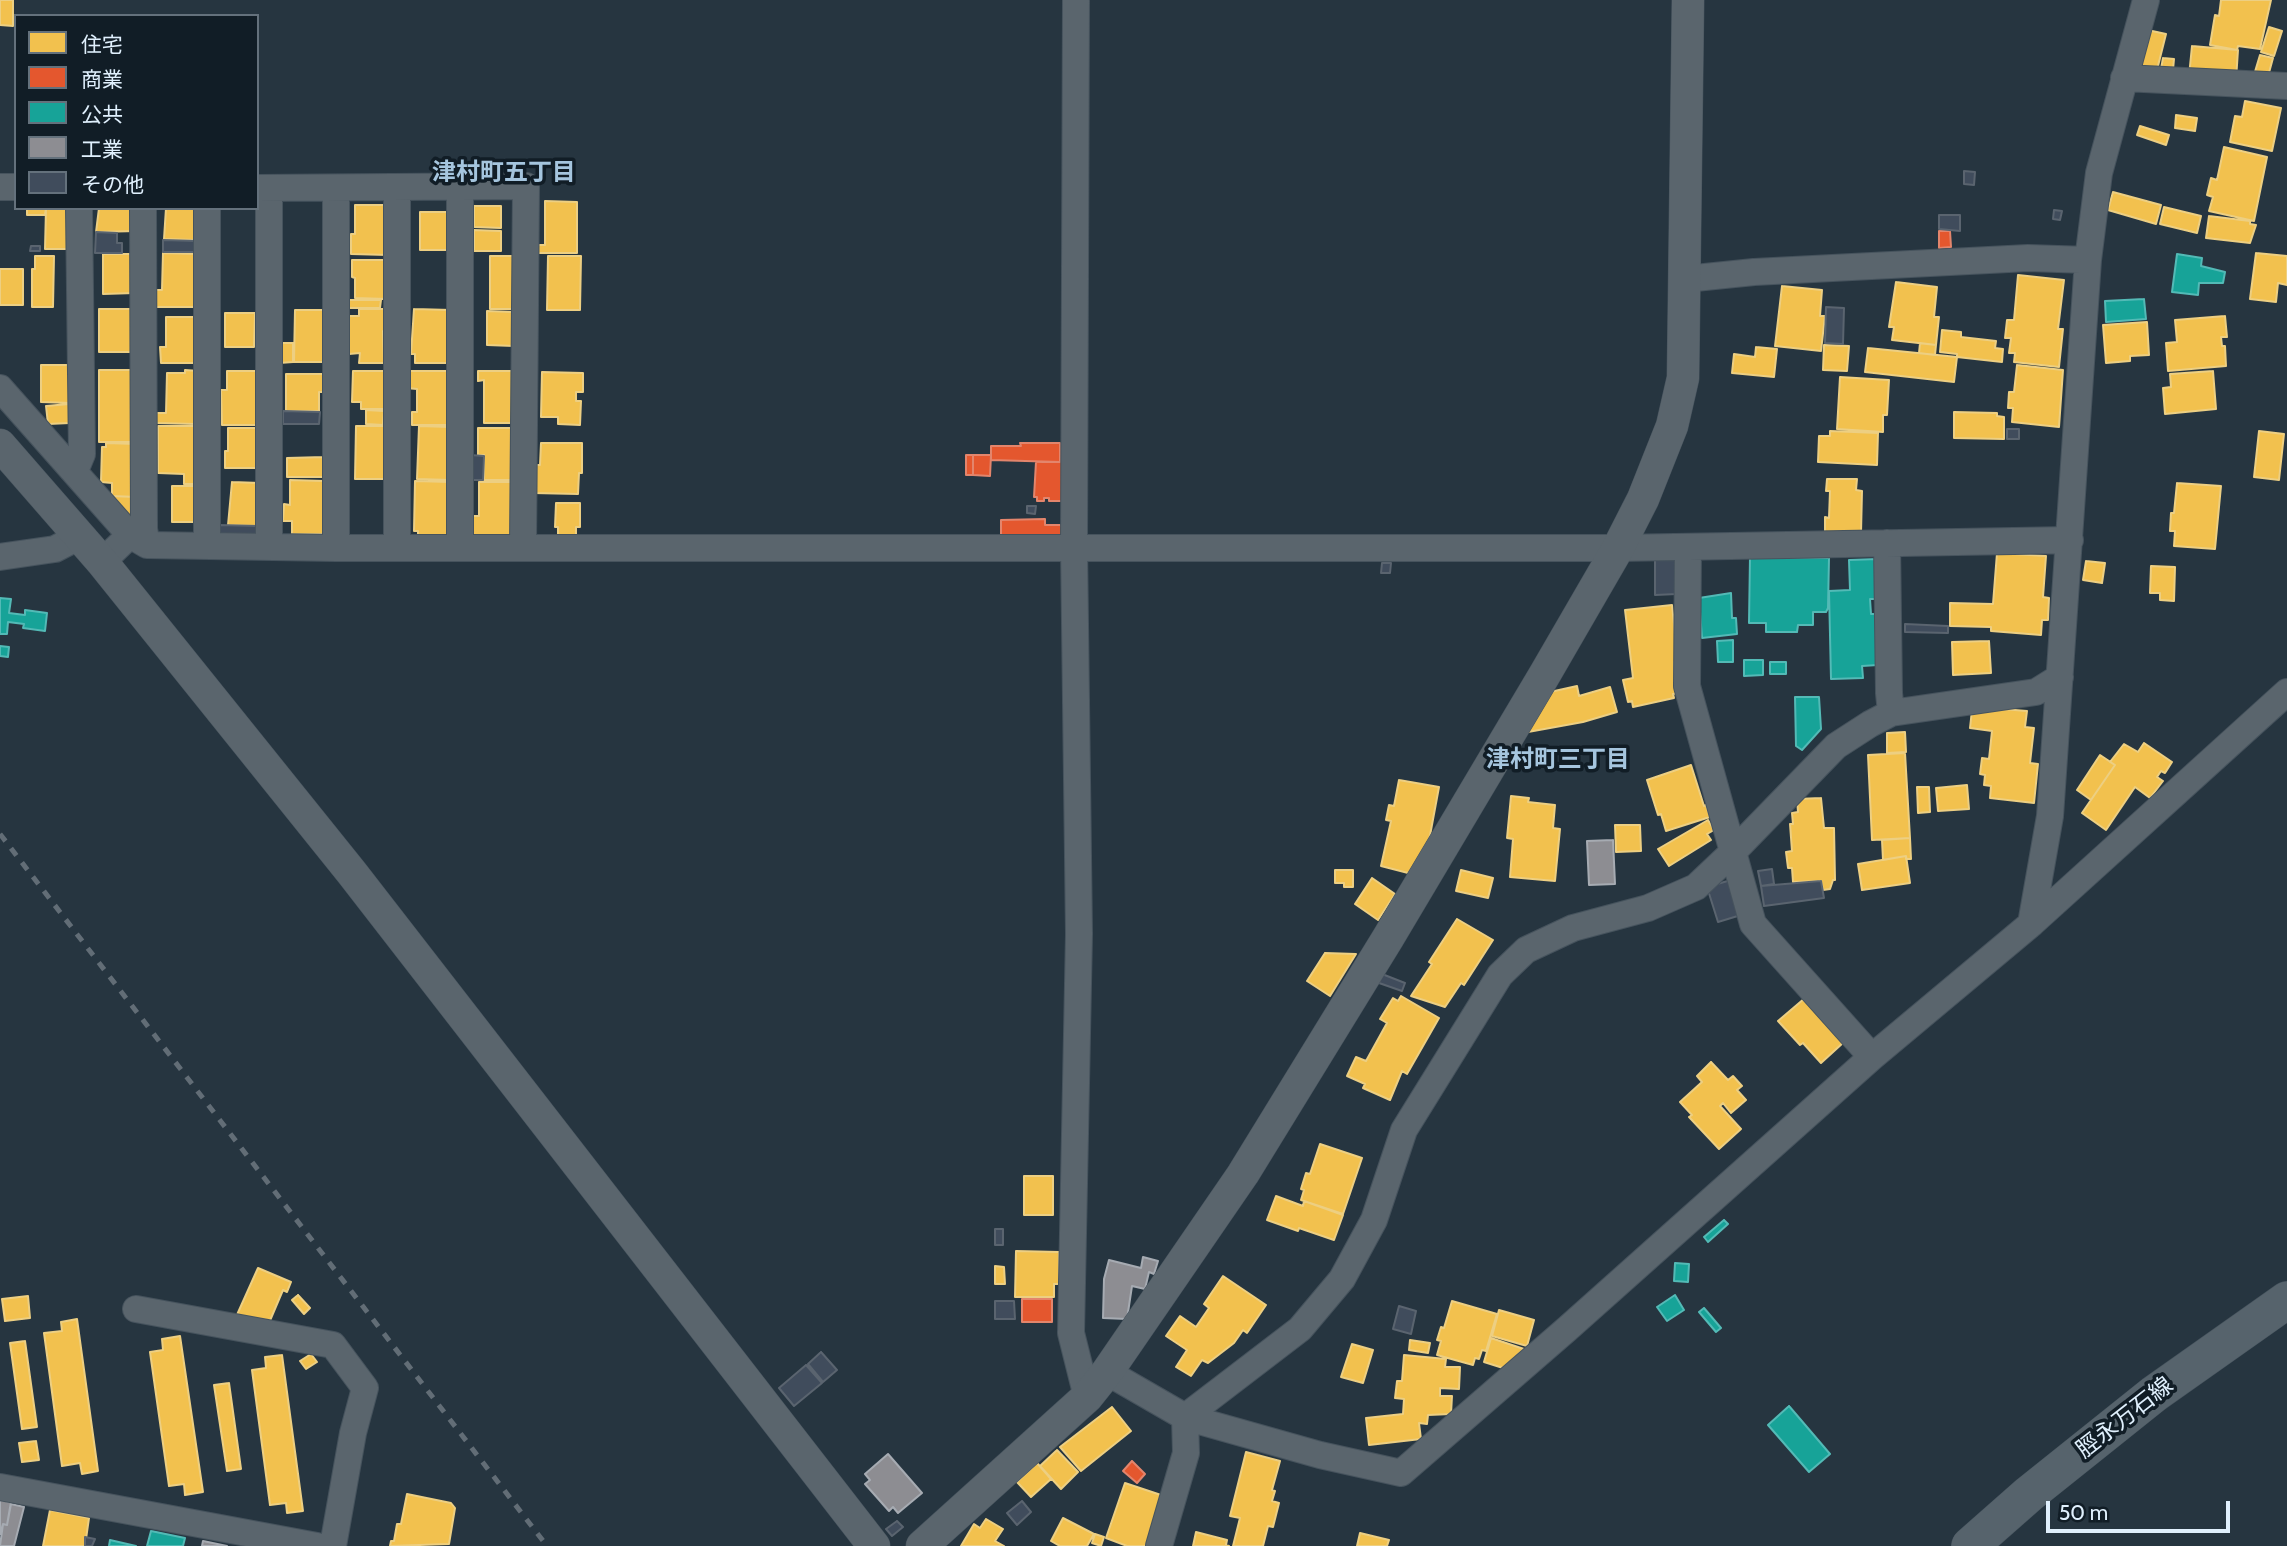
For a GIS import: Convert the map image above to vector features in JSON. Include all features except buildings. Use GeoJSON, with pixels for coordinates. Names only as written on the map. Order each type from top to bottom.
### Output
{"type":"FeatureCollection","features":[{"type":"Feature","properties":{"kind":"main road","name":"脛永万石線"},"geometry":{"type":"LineString","coordinates":[[1970,1546],[2029,1494],[2154,1394],[2287,1300]]}},
{"type":"Feature","properties":{"kind":"street"},"geometry":{"type":"LineString","coordinates":[[1076,0],[1073,546],[1079,934],[1071,1333],[1087,1397]]}},
{"type":"Feature","properties":{"kind":"street"},"geometry":{"type":"LineString","coordinates":[[922,1546],[1087,1397],[1107,1372],[1243,1174],[1388,937],[1618,548],[1643,499],[1672,426],[1683,378],[1688,0]]}},
{"type":"Feature","properties":{"kind":"street"},"geometry":{"type":"LineString","coordinates":[[2031,924],[2050,816],[2088,260],[2099,173],[2146,0]]}},
{"type":"Feature","properties":{"kind":"street"},"geometry":{"type":"LineString","coordinates":[[2124,79],[2287,86]]}},
{"type":"Feature","properties":{"kind":"street"},"geometry":{"type":"LineString","coordinates":[[269,547],[263,188],[460,186],[526,186],[523,546]]}},
{"type":"Feature","properties":{"kind":"street"},"geometry":{"type":"LineString","coordinates":[[460,186],[460,547]]}},
{"type":"Feature","properties":{"kind":"street"},"geometry":{"type":"LineString","coordinates":[[397,187],[397,547]]}},
{"type":"Feature","properties":{"kind":"street"},"geometry":{"type":"LineString","coordinates":[[336,188],[336,548]]}},
{"type":"Feature","properties":{"kind":"street"},"geometry":{"type":"LineString","coordinates":[[75,471],[82,454],[79,210]]}},
{"type":"Feature","properties":{"kind":"street"},"geometry":{"type":"LineString","coordinates":[[138,540],[144,515],[143,210]]}},
{"type":"Feature","properties":{"kind":"street"},"geometry":{"type":"LineString","coordinates":[[207,546],[208,210]]}},
{"type":"Feature","properties":{"kind":"street"},"geometry":{"type":"LineString","coordinates":[[1685,279],[1754,272],[2028,258],[2088,260]]}},
{"type":"Feature","properties":{"kind":"street"},"geometry":{"type":"LineString","coordinates":[[0,388],[138,540]]}},
{"type":"Feature","properties":{"kind":"street"},"geometry":{"type":"LineString","coordinates":[[0,444],[102,562],[352,873],[874,1546]]}},
{"type":"Feature","properties":{"kind":"street"},"geometry":{"type":"LineString","coordinates":[[0,557],[55,549],[80,537]]}},
{"type":"Feature","properties":{"kind":"street"},"geometry":{"type":"LineString","coordinates":[[102,562],[138,540],[207,546],[336,548],[1618,548],[2070,540]]}},
{"type":"Feature","properties":{"kind":"street"},"geometry":{"type":"LineString","coordinates":[[1887,543],[1891,713]]}},
{"type":"Feature","properties":{"kind":"street"},"geometry":{"type":"LineString","coordinates":[[1688,547],[1688,685],[1753,923],[1872,1057]]}},
{"type":"Feature","properties":{"kind":"street"},"geometry":{"type":"LineString","coordinates":[[1185,1417],[1300,1329],[1342,1279],[1374,1220],[1404,1130],[1500,975],[1526,950],[1573,928],[1648,908],[1696,887],[1836,746],[1891,713],[2036,692],[2060,677]]}},
{"type":"Feature","properties":{"kind":"street"},"geometry":{"type":"LineString","coordinates":[[1107,1372],[1185,1417],[1320,1455],[1401,1472],[1872,1057],[2031,924],[2287,692]]}},
{"type":"Feature","properties":{"kind":"street"},"geometry":{"type":"LineString","coordinates":[[136,1309],[332,1345],[365,1388],[353,1433],[333,1546]]}},
{"type":"Feature","properties":{"kind":"street"},"geometry":{"type":"LineString","coordinates":[[1159,1546],[1186,1453],[1185,1417]]}},
{"type":"Feature","properties":{"kind":"street"},"geometry":{"type":"LineString","coordinates":[[0,1487],[317,1546]]}},
{"type":"Feature","properties":{"kind":"railway"},"geometry":{"type":"LineString","coordinates":[[0,834],[547,1546]]}},
{"type":"Feature","properties":{"kind":"district","name":"津村町五丁目"},"geometry":{"type":"Point","coordinates":[504,173]}},
{"type":"Feature","properties":{"kind":"district","name":"津村町三丁目"},"geometry":{"type":"Point","coordinates":[1558,760]}}]}
